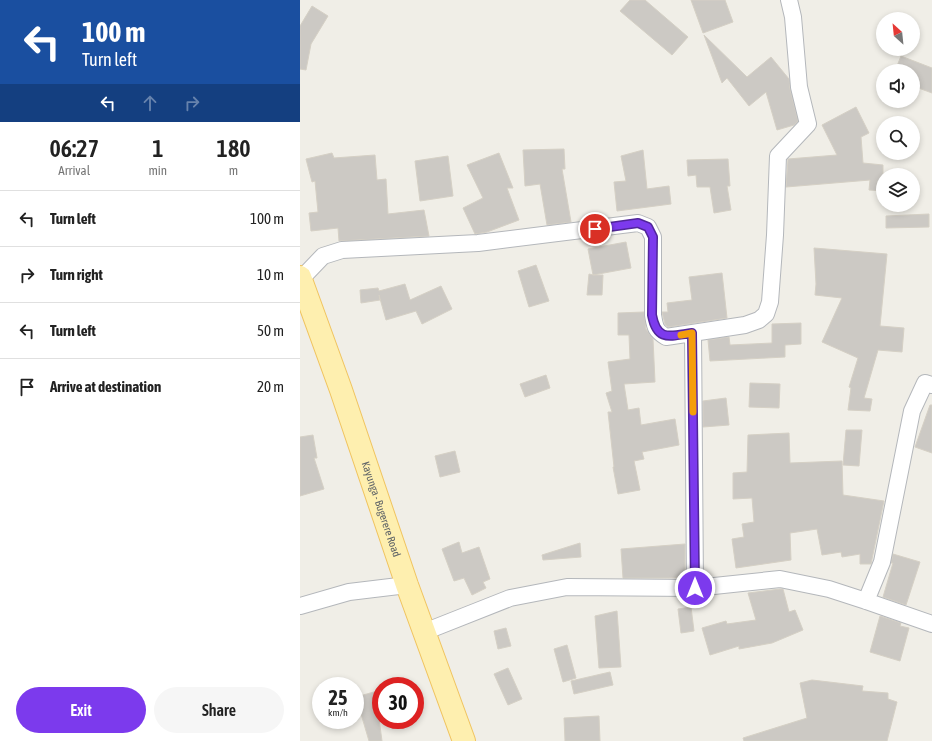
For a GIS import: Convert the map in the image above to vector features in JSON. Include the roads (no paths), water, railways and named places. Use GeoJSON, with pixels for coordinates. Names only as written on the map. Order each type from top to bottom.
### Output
{"type":"FeatureCollection","features":[{"type":"Feature","properties":{"kind":"main road","name":"Kayunga - Bugerere Road"},"geometry":{"type":"LineString","coordinates":[[300,278],[304,302],[340,390],[407,586],[464,741]]}},
{"type":"Feature","properties":{"kind":"street"},"geometry":{"type":"LineString","coordinates":[[300,278],[323,256],[342,250],[478,243],[638,223],[648,227],[653,237],[652,315],[654,326],[658,332],[666,336],[692,333],[745,325],[759,320],[766,314],[770,302],[775,235],[778,156],[808,124],[799,87],[793,17],[789,0]]}},
{"type":"Feature","properties":{"kind":"street"},"geometry":{"type":"LineString","coordinates":[[692,333],[695,588]]}},
{"type":"Feature","properties":{"kind":"street"},"geometry":{"type":"LineString","coordinates":[[866,601],[882,562],[912,411],[925,383],[932,385]]}},
{"type":"Feature","properties":{"kind":"street"},"geometry":{"type":"LineString","coordinates":[[424,632],[510,598],[540,591],[567,587],[695,588],[780,579],[829,589],[932,624]]}},
{"type":"Feature","properties":{"kind":"street"},"geometry":{"type":"LineString","coordinates":[[300,606],[349,592],[407,586]]}}]}
